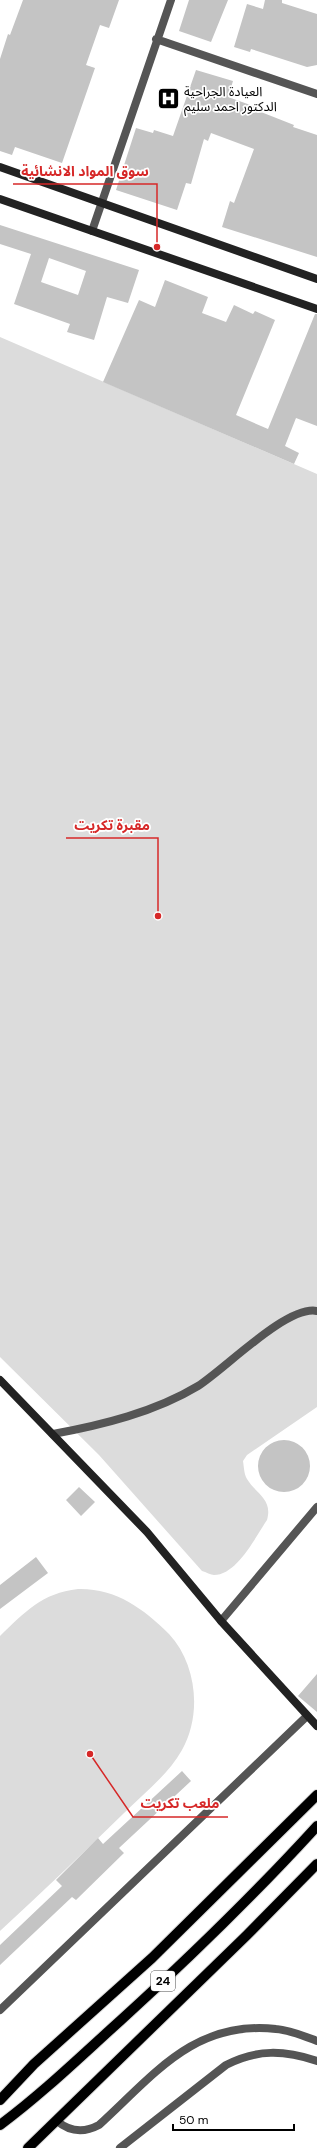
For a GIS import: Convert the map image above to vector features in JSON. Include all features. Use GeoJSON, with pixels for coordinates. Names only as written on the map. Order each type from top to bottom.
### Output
{"type":"FeatureCollection","features":[{"type":"Feature","properties":{"kind":"main road"},"geometry":{"type":"LineString","coordinates":[[0,167],[317,278]]}},
{"type":"Feature","properties":{"kind":"main road"},"geometry":{"type":"LineString","coordinates":[[0,199],[317,309]]}},
{"type":"Feature","properties":{"kind":"main road"},"geometry":{"type":"LineString","coordinates":[[0,1380],[147,1532],[221,1621],[317,1726]]}},
{"type":"Feature","properties":{"kind":"main road"},"geometry":{"type":"LineString","coordinates":[[0,2100],[34,2064],[152,1958],[317,1795]]}},
{"type":"Feature","properties":{"kind":"main road","name":"24"},"geometry":{"type":"LineString","coordinates":[[0,2126],[41,2092],[175,1971],[231,1917],[317,1826]]}},
{"type":"Feature","properties":{"kind":"main road"},"geometry":{"type":"LineString","coordinates":[[28,2148],[248,1935],[317,1864]]}},
{"type":"Feature","properties":{"kind":"street"},"geometry":{"type":"LineString","coordinates":[[92,231],[156,39],[171,0]]}},
{"type":"Feature","properties":{"kind":"street"},"geometry":{"type":"LineString","coordinates":[[156,39],[317,94]]}},
{"type":"Feature","properties":{"kind":"street"},"geometry":{"type":"LineString","coordinates":[[53,1434],[120,1418],[172,1400],[213,1375],[289,1317],[305,1311],[317,1311]]}},
{"type":"Feature","properties":{"kind":"street"},"geometry":{"type":"LineString","coordinates":[[221,1621],[317,1507]]}},
{"type":"Feature","properties":{"kind":"street"},"geometry":{"type":"LineString","coordinates":[[0,2010],[307,1716]]}},
{"type":"Feature","properties":{"kind":"street"},"geometry":{"type":"LineString","coordinates":[[57,2120],[70,2129],[77,2130],[92,2128],[99,2125],[177,2053],[200,2040],[225,2031],[251,2027],[278,2029],[317,2041]]}},
{"type":"Feature","properties":{"kind":"street"},"geometry":{"type":"LineString","coordinates":[[120,2148],[226,2065],[240,2058],[269,2051],[284,2052],[317,2061]]}},
{"type":"Feature","properties":{"kind":"shaded area"},"geometry":{"type":"Polygon","coordinates":[[[0,337],[317,474],[317,1407],[247,1455],[243,1461],[247,1479],[266,1502],[268,1507],[267,1520],[245,1554],[238,1562],[230,1569],[214,1575],[202,1571],[99,1455],[0,1357],[0,337]]]}},
{"type":"Feature","properties":{"kind":"shaded area"},"geometry":{"type":"Polygon","coordinates":[[[78,1589],[104,1592],[128,1601],[149,1616],[169,1634],[186,1660],[191,1675],[194,1690],[192,1721],[182,1750],[170,1768],[0,1931],[0,1636],[26,1612],[44,1599],[65,1591],[78,1589]]]}},
{"type":"Feature","properties":{"kind":"building"},"geometry":{"type":"Polygon","coordinates":[[[23,0],[119,0],[109,28],[100,25],[86,65],[95,68],[62,163],[15,147],[12,155],[0,151],[0,59],[8,34],[10,35],[23,0]]]}},
{"type":"Feature","properties":{"kind":"building"},"geometry":{"type":"Polygon","coordinates":[[[189,0],[228,0],[211,42],[179,31],[189,0]]]}},
{"type":"Feature","properties":{"kind":"building"},"geometry":{"type":"Polygon","coordinates":[[[265,0],[282,0],[282,3],[317,14],[317,65],[307,67],[251,49],[250,52],[234,47],[247,4],[263,9],[265,0]]]}},
{"type":"Feature","properties":{"kind":"building"},"geometry":{"type":"Polygon","coordinates":[[[196,70],[233,81],[228,97],[262,109],[261,112],[294,125],[293,127],[317,135],[317,257],[222,227],[230,201],[234,203],[254,149],[211,133],[208,141],[204,139],[191,184],[186,183],[177,210],[116,190],[136,128],[153,133],[154,130],[173,136],[196,70]]]}},
{"type":"Feature","properties":{"kind":"building"},"geometry":{"type":"Polygon","coordinates":[[[0,225],[139,270],[128,303],[107,297],[94,340],[67,332],[70,324],[14,304],[31,254],[0,244],[0,225]],[[49,258],[41,282],[78,295],[86,271],[49,258]]]}},
{"type":"Feature","properties":{"kind":"building"},"geometry":{"type":"Polygon","coordinates":[[[165,280],[208,297],[202,313],[226,322],[234,305],[253,314],[255,311],[275,320],[236,415],[268,429],[315,314],[317,314],[317,426],[296,418],[285,446],[299,453],[294,464],[103,382],[139,300],[155,307],[165,280]]]}},
{"type":"Feature","properties":{"kind":"building"},"geometry":{"type":"Polygon","coordinates":[[[279,1440],[289,1440],[303,1447],[310,1461],[310,1471],[303,1485],[289,1492],[279,1492],[269,1488],[262,1481],[258,1471],[258,1461],[262,1451],[269,1444],[279,1440]]]}},
{"type":"Feature","properties":{"kind":"building"},"geometry":{"type":"Polygon","coordinates":[[[79,1487],[95,1502],[81,1516],[66,1500],[79,1487]]]}},
{"type":"Feature","properties":{"kind":"building"},"geometry":{"type":"Polygon","coordinates":[[[36,1557],[48,1573],[0,1609],[0,1585],[36,1557]]]}},
{"type":"Feature","properties":{"kind":"building"},"geometry":{"type":"Polygon","coordinates":[[[317,1674],[317,1712],[298,1696],[317,1674]]]}},
{"type":"Feature","properties":{"kind":"building"},"geometry":{"type":"Polygon","coordinates":[[[182,1771],[191,1781],[119,1848],[124,1853],[76,1900],[72,1897],[0,1965],[0,1945],[62,1886],[56,1880],[98,1838],[103,1844],[182,1771]]]}},
{"type":"Feature","properties":{"kind":"place","name":"العيادة الجراحية الدكتور احمد سليم"},"geometry":{"type":"Point","coordinates":[168,98]}},
{"type":"Feature","properties":{"kind":"place","name":"سوق المواد الانشائية"},"geometry":{"type":"Point","coordinates":[157,247]}},
{"type":"Feature","properties":{"kind":"place","name":"مقبرة تكريت"},"geometry":{"type":"Point","coordinates":[158,916]}},
{"type":"Feature","properties":{"kind":"place","name":"ملعب تكريت"},"geometry":{"type":"Point","coordinates":[90,1754]}}]}
